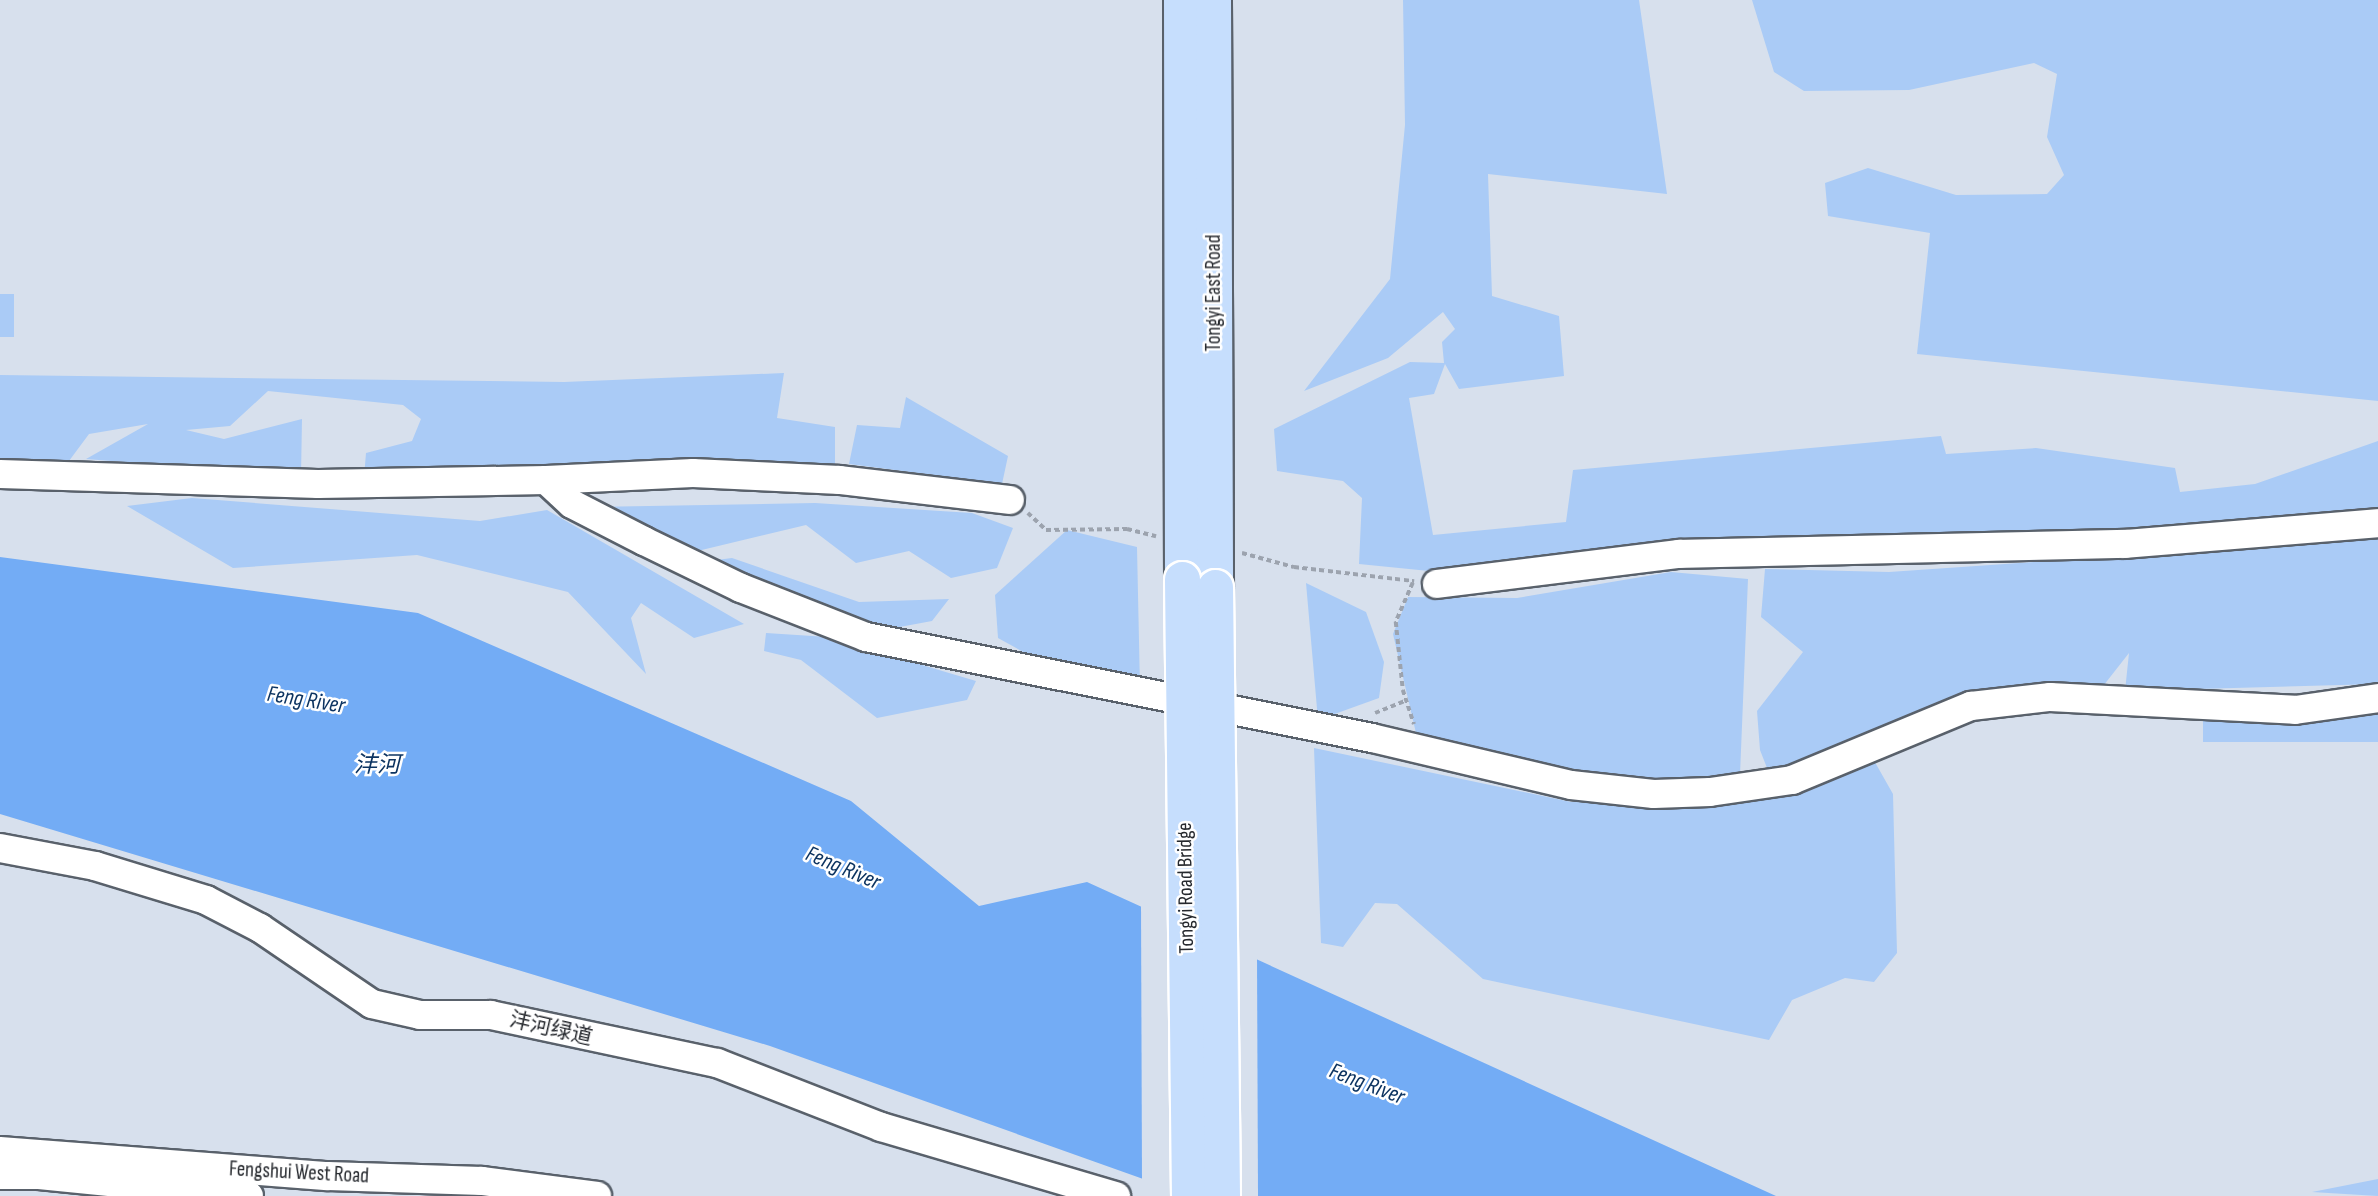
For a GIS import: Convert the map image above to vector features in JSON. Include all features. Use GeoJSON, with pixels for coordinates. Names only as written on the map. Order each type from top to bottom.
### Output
{"type":"FeatureCollection","features":[{"type":"Feature","properties":{"kind":"main road","name":"Tongyi East Road"},"geometry":{"type":"LineString","coordinates":[[1181,0],[1198,544]]}},
{"type":"Feature","properties":{"kind":"main road","name":"Tongyi East Road"},"geometry":{"type":"LineString","coordinates":[[1198,583],[1213,0]]}},
{"type":"Feature","properties":{"kind":"main road","name":"Tongyi Road Bridge"},"geometry":{"type":"LineString","coordinates":[[1189,1196],[1198,583]]}},
{"type":"Feature","properties":{"kind":"main road","name":"Tongyi Road Bridge"},"geometry":{"type":"LineString","coordinates":[[1198,583],[1222,1196]]}},
{"type":"Feature","properties":{"kind":"street"},"geometry":{"type":"LineString","coordinates":[[0,474],[318,484],[546,480],[694,472],[840,480],[1010,500]]}},
{"type":"Feature","properties":{"kind":"street"},"geometry":{"type":"LineString","coordinates":[[546,480],[572,504],[643,541],[741,588],[866,637],[1422,750],[1571,785],[1654,794],[1710,792],[1792,780],[1970,706],[2050,697],[2295,710],[2378,698]]}},
{"type":"Feature","properties":{"kind":"street"},"geometry":{"type":"LineString","coordinates":[[1426,582],[1679,554],[2125,544],[2378,523]]}},
{"type":"Feature","properties":{"kind":"street","name":"沣河绿道"},"geometry":{"type":"LineString","coordinates":[[0,848],[95,866],[206,900],[260,928],[372,1004],[420,1015],[491,1016],[717,1063],[881,1127],[1116,1196]]}},
{"type":"Feature","properties":{"kind":"street","name":"Fengshui West Road"},"geometry":{"type":"LineString","coordinates":[[0,1151],[328,1176],[482,1181],[597,1196]]}},
{"type":"Feature","properties":{"kind":"street","name":"Fengshui West Road"},"geometry":{"type":"LineString","coordinates":[[0,1175],[249,1196]]}},
{"type":"Feature","properties":{"kind":"path"},"geometry":{"type":"LineString","coordinates":[[1010,500],[1046,530],[1127,528],[1294,567],[1426,582]]}},
{"type":"Feature","properties":{"kind":"path"},"geometry":{"type":"LineString","coordinates":[[1422,750],[1403,690],[1396,622],[1426,582]]}},
{"type":"Feature","properties":{"kind":"shaded area"},"geometry":{"type":"Polygon","coordinates":[[[1403,0],[1639,0],[1667,194],[1488,174],[1492,296],[1559,316],[1564,376],[1459,389],[1445,364],[1434,394],[1409,398],[1433,535],[1566,522],[1573,470],[1941,436],[1946,454],[2036,448],[2175,468],[2180,492],[2255,484],[2378,441],[2378,516],[2103,533],[1655,543],[1429,571],[1359,564],[1362,498],[1343,481],[1277,471],[1274,429],[1410,362],[1444,363],[1442,342],[1455,329],[1443,312],[1388,358],[1304,391],[1390,279],[1405,125],[1403,0]]]}},
{"type":"Feature","properties":{"kind":"shaded area"},"geometry":{"type":"Polygon","coordinates":[[[1752,0],[2378,0],[2378,401],[1917,354],[1930,233],[1828,216],[1825,183],[1868,168],[1956,195],[2047,194],[2064,175],[2047,137],[2057,74],[2034,63],[1909,90],[1804,91],[1774,72],[1752,0]]]}},
{"type":"Feature","properties":{"kind":"shaded area"},"geometry":{"type":"Polygon","coordinates":[[[0,294],[14,294],[14,337],[0,337],[0,294]]]}},
{"type":"Feature","properties":{"kind":"shaded area"},"geometry":{"type":"Polygon","coordinates":[[[784,373],[777,418],[835,427],[835,469],[364,477],[366,453],[412,441],[421,419],[403,405],[268,391],[230,426],[186,430],[224,439],[302,419],[301,476],[86,459],[148,424],[89,434],[66,465],[0,464],[0,375],[564,382],[784,373]]]}},
{"type":"Feature","properties":{"kind":"shaded area"},"geometry":{"type":"Polygon","coordinates":[[[906,397],[1008,456],[1002,484],[849,464],[857,425],[900,428],[906,397]]]}},
{"type":"Feature","properties":{"kind":"shaded area"},"geometry":{"type":"Polygon","coordinates":[[[192,498],[480,521],[547,510],[744,624],[694,638],[641,603],[631,618],[646,674],[568,592],[417,555],[233,568],[127,506],[192,498]]]}},
{"type":"Feature","properties":{"kind":"shaded area"},"geometry":{"type":"Polygon","coordinates":[[[815,503],[972,513],[1013,528],[997,568],[951,578],[909,551],[856,563],[806,525],[685,554],[591,507],[815,503]]]}},
{"type":"Feature","properties":{"kind":"shaded area"},"geometry":{"type":"Polygon","coordinates":[[[1067,530],[1137,547],[1140,688],[1070,678],[998,638],[995,595],[1067,530]]]}},
{"type":"Feature","properties":{"kind":"shaded area"},"geometry":{"type":"Polygon","coordinates":[[[2378,538],[2378,684],[2125,691],[2129,653],[2100,690],[1942,710],[1769,773],[1760,750],[1757,711],[1803,652],[1761,617],[1765,569],[1889,572],[2378,538]]]}},
{"type":"Feature","properties":{"kind":"shaded area"},"geometry":{"type":"Polygon","coordinates":[[[732,558],[859,602],[949,599],[932,621],[878,631],[693,563],[732,558]]]}},
{"type":"Feature","properties":{"kind":"shaded area"},"geometry":{"type":"Polygon","coordinates":[[[1671,572],[1748,579],[1740,775],[1614,784],[1419,746],[1393,634],[1408,597],[1517,598],[1671,572]]]}},
{"type":"Feature","properties":{"kind":"shaded area"},"geometry":{"type":"Polygon","coordinates":[[[1306,583],[1366,612],[1384,662],[1379,698],[1318,720],[1306,583]]]}},
{"type":"Feature","properties":{"kind":"shaded area"},"geometry":{"type":"Polygon","coordinates":[[[766,633],[828,637],[976,681],[967,700],[877,718],[801,660],[764,651],[766,633]]]}},
{"type":"Feature","properties":{"kind":"shaded area"},"geometry":{"type":"Polygon","coordinates":[[[2203,708],[2378,708],[2378,742],[2203,742],[2203,708]]]}},
{"type":"Feature","properties":{"kind":"shaded area"},"geometry":{"type":"Polygon","coordinates":[[[1314,748],[1571,802],[1637,803],[1872,757],[1893,794],[1897,953],[1874,982],[1845,978],[1792,1000],[1769,1040],[1483,979],[1397,904],[1375,903],[1343,947],[1321,943],[1314,748]]]}},
{"type":"Feature","properties":{"kind":"shaded area"},"geometry":{"type":"Polygon","coordinates":[[[2378,1179],[2378,1196],[2312,1192],[2378,1179]]]}},
{"type":"Feature","properties":{"kind":"water","name":"沣河"},"geometry":{"type":"Polygon","coordinates":[[[0,557],[418,613],[851,801],[979,906],[1087,882],[1776,1196],[1191,1196],[770,1046],[0,814],[0,557]]]}},
{"type":"Feature","properties":{"kind":"pier"},"geometry":{"type":"Polygon","coordinates":[[[1141,903],[1257,955],[1258,1196],[1180,1196],[1142,1182],[1141,903]]]}},
{"type":"Feature","properties":{"kind":"water label","name":"Feng River"},"geometry":{"type":"Point","coordinates":[306,700]}},
{"type":"Feature","properties":{"kind":"water label","name":"Feng River"},"geometry":{"type":"Point","coordinates":[843,868]}},
{"type":"Feature","properties":{"kind":"water label","name":"Feng River"},"geometry":{"type":"Point","coordinates":[1367,1084]}}]}
